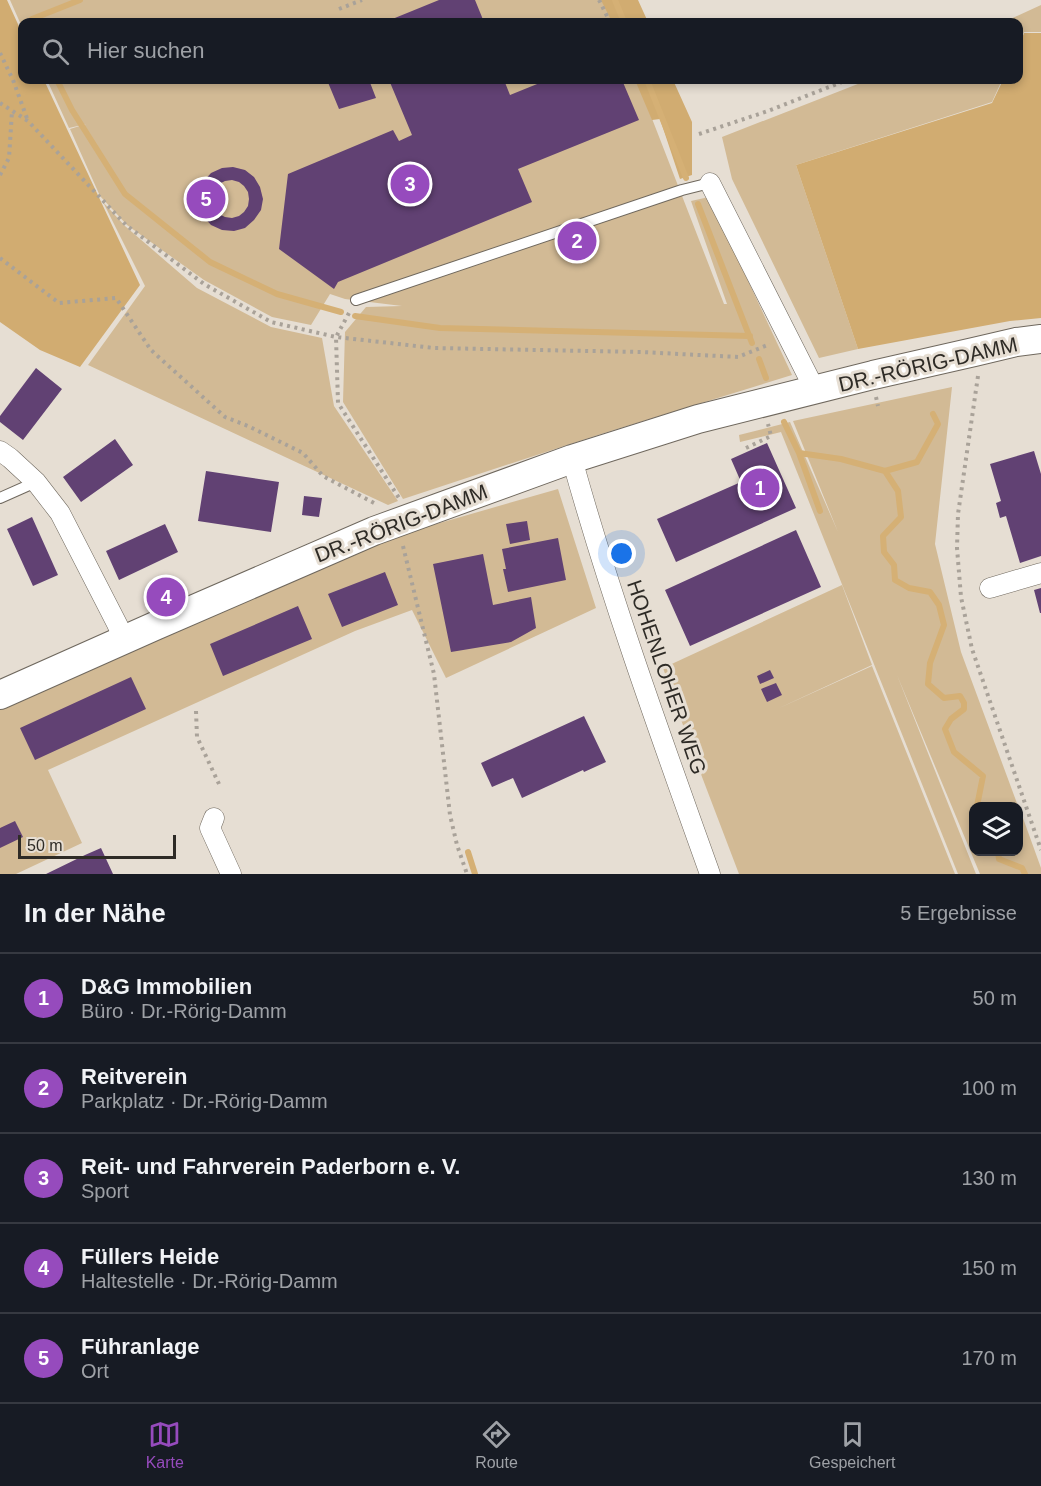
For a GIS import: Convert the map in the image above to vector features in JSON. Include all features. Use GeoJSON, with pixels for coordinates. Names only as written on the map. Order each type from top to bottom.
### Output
{"type":"FeatureCollection","features":[{"type":"Feature","properties":{"kind":"street","name":"DR.-RÖRIG-DAMM"},"geometry":{"type":"LineString","coordinates":[[710,183],[815,390]]}},
{"type":"Feature","properties":{"kind":"street","name":"DR.-RÖRIG-DAMM"},"geometry":{"type":"LineString","coordinates":[[0,695],[124,639],[403,520],[572,459],[698,419],[1016,342],[1041,339]]}},
{"type":"Feature","properties":{"kind":"street"},"geometry":{"type":"LineString","coordinates":[[0,451],[36,482],[60,513],[124,639]]}},
{"type":"Feature","properties":{"kind":"street","name":"HOHENLOHER WEG"},"geometry":{"type":"LineString","coordinates":[[572,459],[584,504],[654,718],[710,874]]}},
{"type":"Feature","properties":{"kind":"street"},"geometry":{"type":"LineString","coordinates":[[990,588],[1041,573]]}},
{"type":"Feature","properties":{"kind":"street"},"geometry":{"type":"LineString","coordinates":[[214,818],[210,828],[231,874]]}},
{"type":"Feature","properties":{"kind":"lane"},"geometry":{"type":"LineString","coordinates":[[356,300],[682,190],[710,183]]}},
{"type":"Feature","properties":{"kind":"lane"},"geometry":{"type":"LineString","coordinates":[[0,498],[36,482]]}},
{"type":"Feature","properties":{"kind":"path"},"geometry":{"type":"LineString","coordinates":[[339,9],[362,0]]}},
{"type":"Feature","properties":{"kind":"path"},"geometry":{"type":"LineString","coordinates":[[600,0],[608,18]]}},
{"type":"Feature","properties":{"kind":"path"},"geometry":{"type":"LineString","coordinates":[[0,53],[28,121]]}},
{"type":"Feature","properties":{"kind":"path"},"geometry":{"type":"LineString","coordinates":[[699,134],[768,111],[837,84]]}},
{"type":"Feature","properties":{"kind":"path"},"geometry":{"type":"LineString","coordinates":[[0,175],[9,158],[12,111]]}},
{"type":"Feature","properties":{"kind":"path"},"geometry":{"type":"LineString","coordinates":[[0,258],[59,303],[116,298],[151,350],[225,417],[303,453],[323,476],[403,520]]}},
{"type":"Feature","properties":{"kind":"path"},"geometry":{"type":"LineString","coordinates":[[356,300],[336,337],[338,403],[404,507],[403,520],[434,674],[450,815],[467,874]]}},
{"type":"Feature","properties":{"kind":"path"},"geometry":{"type":"LineString","coordinates":[[746,447],[771,436],[770,429]]}},
{"type":"Feature","properties":{"kind":"path"},"geometry":{"type":"LineString","coordinates":[[196,711],[197,737],[219,784]]}},
{"type":"Feature","properties":{"kind":"shaded area"},"geometry":{"type":"Polygon","coordinates":[[[0,0],[7,0],[18,24],[18,84],[46,84],[140,285],[80,367],[40,350],[0,322],[0,0]]]}},
{"type":"Feature","properties":{"kind":"shaded area"},"geometry":{"type":"Polygon","coordinates":[[[10,0],[606,0],[613,18],[18,18],[10,0]]]}},
{"type":"Feature","properties":{"kind":"shaded area"},"geometry":{"type":"Polygon","coordinates":[[[601,0],[638,0],[646,18],[610,18],[601,0]]]}},
{"type":"Feature","properties":{"kind":"shaded area"},"geometry":{"type":"Polygon","coordinates":[[[1041,5],[1041,32],[1024,32],[1023,34],[1023,18],[1013,18],[1041,5]]]}},
{"type":"Feature","properties":{"kind":"shaded area"},"geometry":{"type":"Polygon","coordinates":[[[1024,33],[1041,33],[1041,318],[1010,321],[858,349],[796,165],[992,103],[1001,84],[1023,84],[1024,33]]]}},
{"type":"Feature","properties":{"kind":"shaded area"},"geometry":{"type":"Polygon","coordinates":[[[49,84],[639,84],[724,304],[727,304],[691,201],[709,197],[792,375],[403,499],[343,402],[345,332],[366,307],[402,306],[345,299],[330,294],[311,325],[272,317],[204,280],[127,225],[100,196],[70,129],[86,124],[69,128],[49,84]]]}},
{"type":"Feature","properties":{"kind":"shaded area"},"geometry":{"type":"Polygon","coordinates":[[[637,84],[675,84],[692,122],[692,175],[680,179],[660,119],[652,120],[637,84]]]}},
{"type":"Feature","properties":{"kind":"shaded area"},"geometry":{"type":"Polygon","coordinates":[[[858,84],[1000,84],[992,102],[796,165],[858,349],[819,358],[732,179],[722,137],[858,84]]]}},
{"type":"Feature","properties":{"kind":"shaded area"},"geometry":{"type":"Polygon","coordinates":[[[103,202],[125,226],[197,288],[271,327],[322,338],[334,406],[398,501],[388,505],[88,365],[145,286],[103,202]]]}},
{"type":"Feature","properties":{"kind":"shaded area"},"geometry":{"type":"Polygon","coordinates":[[[952,387],[935,544],[961,652],[1017,802],[969,802],[969,848],[897,675],[976,874],[958,874],[781,432],[740,442],[739,435],[790,422],[838,532],[793,421],[952,387]]]}},
{"type":"Feature","properties":{"kind":"shaded area"},"geometry":{"type":"Polygon","coordinates":[[[558,489],[596,608],[446,678],[412,610],[355,631],[48,770],[82,843],[16,874],[0,874],[0,710],[128,646],[391,537],[558,489]]]}},
{"type":"Feature","properties":{"kind":"shaded area"},"geometry":{"type":"Polygon","coordinates":[[[842,585],[872,665],[777,709],[872,666],[955,874],[739,874],[663,668],[842,585]]]}},
{"type":"Feature","properties":{"kind":"shaded area"},"geometry":{"type":"Polygon","coordinates":[[[1023,818],[1041,868],[1041,874],[980,874],[972,856],[1023,856],[1023,818]]]}},
{"type":"Feature","properties":{"kind":"building"},"geometry":{"type":"Polygon","coordinates":[[[439,0],[475,0],[482,18],[395,18],[439,0]]]}},
{"type":"Feature","properties":{"kind":"building"},"geometry":{"type":"Polygon","coordinates":[[[329,84],[371,84],[376,98],[339,109],[329,84]]]}},
{"type":"Feature","properties":{"kind":"building"},"geometry":{"type":"Polygon","coordinates":[[[391,84],[506,84],[510,95],[537,84],[624,84],[639,120],[518,169],[532,202],[338,282],[334,289],[279,249],[288,174],[393,130],[399,141],[412,135],[391,84]]]}},
{"type":"Feature","properties":{"kind":"building"},"geometry":{"type":"Polygon","coordinates":[[[233,167],[245,170],[254,177],[260,187],[263,199],[261,210],[245,228],[234,231],[222,230],[211,225],[203,216],[199,205],[199,193],[203,182],[211,173],[222,168],[233,167]],[[225,181],[215,189],[212,202],[219,214],[232,218],[239,216],[248,206],[248,192],[239,182],[225,181]]]}},
{"type":"Feature","properties":{"kind":"building"},"geometry":{"type":"Polygon","coordinates":[[[36,368],[62,389],[23,440],[0,422],[0,416],[36,368]]]}},
{"type":"Feature","properties":{"kind":"building"},"geometry":{"type":"Polygon","coordinates":[[[115,439],[133,465],[81,502],[63,477],[115,439]]]}},
{"type":"Feature","properties":{"kind":"building"},"geometry":{"type":"Polygon","coordinates":[[[767,443],[796,508],[676,562],[657,519],[741,482],[731,459],[767,443]]]}},
{"type":"Feature","properties":{"kind":"building"},"geometry":{"type":"Polygon","coordinates":[[[1034,451],[1041,474],[1041,556],[1020,563],[1006,516],[1000,518],[996,503],[1001,501],[990,464],[1034,451]]]}},
{"type":"Feature","properties":{"kind":"building"},"geometry":{"type":"Polygon","coordinates":[[[206,471],[279,482],[271,532],[198,521],[206,471]]]}},
{"type":"Feature","properties":{"kind":"building"},"geometry":{"type":"Polygon","coordinates":[[[304,496],[322,498],[319,517],[302,515],[304,496]]]}},
{"type":"Feature","properties":{"kind":"building"},"geometry":{"type":"Polygon","coordinates":[[[32,517],[58,575],[33,586],[7,529],[32,517]]]}},
{"type":"Feature","properties":{"kind":"building"},"geometry":{"type":"Polygon","coordinates":[[[527,521],[530,540],[510,544],[506,524],[527,521]]]}},
{"type":"Feature","properties":{"kind":"building"},"geometry":{"type":"Polygon","coordinates":[[[165,524],[178,552],[119,580],[106,551],[165,524]]]}},
{"type":"Feature","properties":{"kind":"building"},"geometry":{"type":"Polygon","coordinates":[[[796,530],[821,587],[690,646],[665,590],[796,530]]]}},
{"type":"Feature","properties":{"kind":"building"},"geometry":{"type":"Polygon","coordinates":[[[558,538],[566,580],[508,592],[502,549],[558,538]]]}},
{"type":"Feature","properties":{"kind":"building"},"geometry":{"type":"Polygon","coordinates":[[[483,554],[493,605],[531,597],[536,628],[511,642],[451,652],[433,564],[483,554]]]}},
{"type":"Feature","properties":{"kind":"building"},"geometry":{"type":"Polygon","coordinates":[[[385,572],[398,605],[342,627],[328,594],[385,572]]]}},
{"type":"Feature","properties":{"kind":"building"},"geometry":{"type":"Polygon","coordinates":[[[1041,588],[1041,613],[1040,613],[1034,590],[1041,588]]]}},
{"type":"Feature","properties":{"kind":"building"},"geometry":{"type":"Polygon","coordinates":[[[298,606],[312,639],[223,676],[210,644],[298,606]]]}},
{"type":"Feature","properties":{"kind":"building"},"geometry":{"type":"Polygon","coordinates":[[[770,670],[774,678],[760,684],[757,676],[770,670]]]}},
{"type":"Feature","properties":{"kind":"building"},"geometry":{"type":"Polygon","coordinates":[[[131,677],[146,709],[35,760],[20,728],[131,677]]]}},
{"type":"Feature","properties":{"kind":"building"},"geometry":{"type":"Polygon","coordinates":[[[776,683],[782,695],[767,702],[761,689],[776,683]]]}},
{"type":"Feature","properties":{"kind":"building"},"geometry":{"type":"Polygon","coordinates":[[[584,716],[606,762],[522,798],[513,778],[492,787],[481,763],[584,716]]]}},
{"type":"Feature","properties":{"kind":"building"},"geometry":{"type":"Polygon","coordinates":[[[15,821],[23,837],[0,848],[0,828],[15,821]]]}},
{"type":"Feature","properties":{"kind":"building"},"geometry":{"type":"Polygon","coordinates":[[[101,848],[113,874],[46,874],[85,855],[101,848]]]}},
{"type":"Feature","properties":{"kind":"waterway"},"geometry":{"type":"LineString","coordinates":[[35,18],[80,0]]}},
{"type":"Feature","properties":{"kind":"waterway"},"geometry":{"type":"LineString","coordinates":[[615,0],[622,18]]}},
{"type":"Feature","properties":{"kind":"waterway"},"geometry":{"type":"LineString","coordinates":[[59,84],[72,110],[125,194],[210,262],[277,294],[341,312]]}},
{"type":"Feature","properties":{"kind":"waterway"},"geometry":{"type":"LineString","coordinates":[[649,84],[686,178]]}},
{"type":"Feature","properties":{"kind":"waterway"},"geometry":{"type":"LineString","coordinates":[[698,204],[752,343]]}},
{"type":"Feature","properties":{"kind":"waterway"},"geometry":{"type":"LineString","coordinates":[[355,316],[440,328],[750,336]]}},
{"type":"Feature","properties":{"kind":"waterway"},"geometry":{"type":"LineString","coordinates":[[759,359],[766,378]]}},
{"type":"Feature","properties":{"kind":"waterway"},"geometry":{"type":"LineString","coordinates":[[885,471],[917,462],[938,424],[933,414]]}},
{"type":"Feature","properties":{"kind":"waterway"},"geometry":{"type":"LineString","coordinates":[[784,422],[799,453],[820,511]]}},
{"type":"Feature","properties":{"kind":"waterway"},"geometry":{"type":"LineString","coordinates":[[799,453],[841,459],[885,471],[898,491],[901,517],[883,536],[884,552],[894,565],[895,580],[909,588],[930,592],[939,605],[944,625],[930,663],[928,684],[944,698],[960,696],[964,703],[964,709],[951,719],[945,729],[954,752],[983,776],[978,802]]}},
{"type":"Feature","properties":{"kind":"waterway"},"geometry":{"type":"LineString","coordinates":[[468,852],[475,874]]}},
{"type":"Feature","properties":{"kind":"waterway"},"geometry":{"type":"LineString","coordinates":[[999,856],[999,859],[1022,868],[1025,874]]}},
{"type":"Feature","properties":{"kind":"place","name":"Reit- und Fahrverein Paderborn e. V."},"geometry":{"type":"Point","coordinates":[410,184]}},
{"type":"Feature","properties":{"kind":"place","name":"Führanlage"},"geometry":{"type":"Point","coordinates":[206,199]}},
{"type":"Feature","properties":{"kind":"place","name":"Reitverein"},"geometry":{"type":"Point","coordinates":[577,241]}},
{"type":"Feature","properties":{"kind":"place","name":"D&G Immobilien"},"geometry":{"type":"Point","coordinates":[760,488]}},
{"type":"Feature","properties":{"kind":"place","name":"Füllers Heide"},"geometry":{"type":"Point","coordinates":[166,597]}}]}
